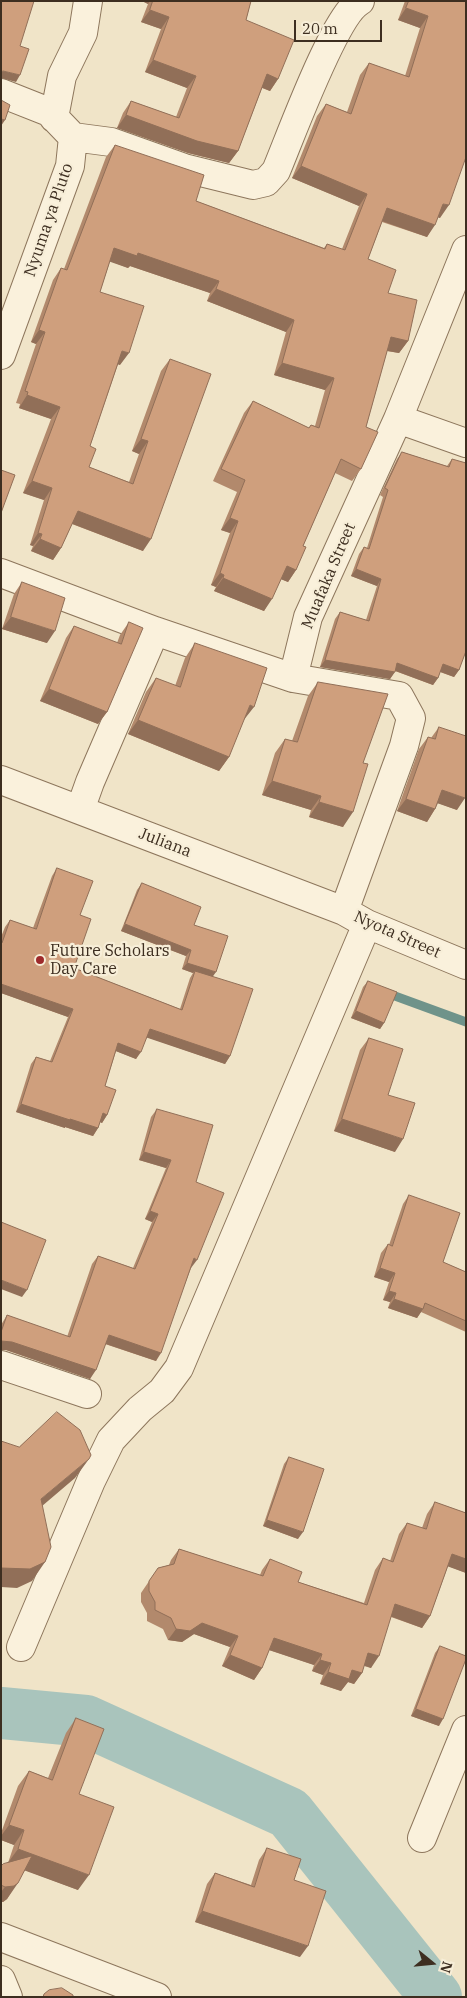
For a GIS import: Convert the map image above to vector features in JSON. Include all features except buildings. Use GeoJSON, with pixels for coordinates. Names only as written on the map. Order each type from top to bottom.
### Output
{"type":"FeatureCollection","features":[{"type":"Feature","properties":{"kind":"street","name":"Nyuma ya Pluto"},"geometry":{"type":"LineString","coordinates":[[1,355],[70,166],[64,127],[62,76],[83,33],[88,1]]}},
{"type":"Feature","properties":{"kind":"street"},"geometry":{"type":"LineString","coordinates":[[1,93],[49,112],[64,127],[184,168],[253,185],[266,182],[276,171],[324,55],[348,11],[360,1]]}},
{"type":"Feature","properties":{"kind":"street","name":"Muafaka Street"},"geometry":{"type":"LineString","coordinates":[[294,678],[308,617],[398,419],[466,250]]}},
{"type":"Feature","properties":{"kind":"street"},"geometry":{"type":"LineString","coordinates":[[398,419],[466,443]]}},
{"type":"Feature","properties":{"kind":"street"},"geometry":{"type":"LineString","coordinates":[[1,573],[156,631],[294,678],[399,696],[411,718],[404,746],[346,913],[179,1368],[162,1391],[140,1409],[112,1440],[91,1481],[22,1647]]}},
{"type":"Feature","properties":{"kind":"street"},"geometry":{"type":"LineString","coordinates":[[80,810],[156,631]]}},
{"type":"Feature","properties":{"kind":"street","name":"Juliana"},"geometry":{"type":"LineString","coordinates":[[1,780],[346,913]]}},
{"type":"Feature","properties":{"kind":"street","name":"Nyota Street"},"geometry":{"type":"LineString","coordinates":[[346,913],[466,965]]}},
{"type":"Feature","properties":{"kind":"street"},"geometry":{"type":"LineString","coordinates":[[1,1365],[87,1394]]}},
{"type":"Feature","properties":{"kind":"street"},"geometry":{"type":"LineString","coordinates":[[422,1838],[466,1730]]}},
{"type":"Feature","properties":{"kind":"street"},"geometry":{"type":"LineString","coordinates":[[1,1937],[157,1997]]}},
{"type":"Feature","properties":{"kind":"street"},"geometry":{"type":"LineString","coordinates":[[1,1980],[8,1997]]}},
{"type":"Feature","properties":{"kind":"waterway"},"geometry":{"type":"LineString","coordinates":[[384,992],[466,1022]]}},
{"type":"Feature","properties":{"kind":"waterway"},"geometry":{"type":"LineString","coordinates":[[1,1713],[86,1721],[289,1813],[436,1997]]}},
{"type":"Feature","properties":{"kind":"place","name":"Future Scholars Day Care"},"geometry":{"type":"Point","coordinates":[40,960]}}]}
